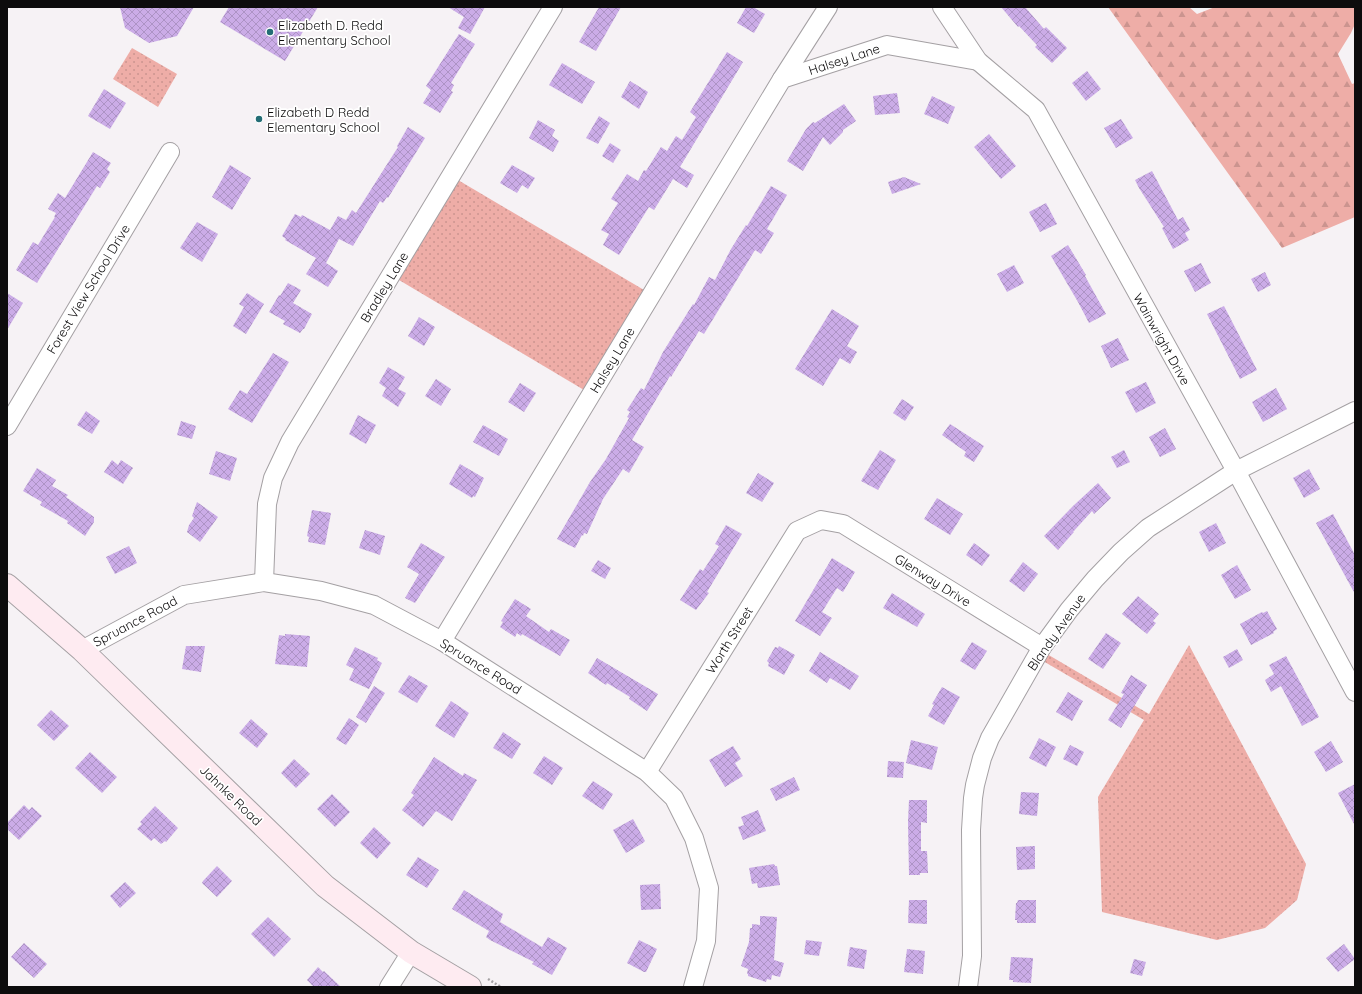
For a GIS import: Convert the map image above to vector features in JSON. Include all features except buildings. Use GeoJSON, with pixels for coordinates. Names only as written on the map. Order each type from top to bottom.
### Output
{"type":"FeatureCollection","features":[{"type":"Feature","properties":{"kind":"main road","name":"Jahnke Road"},"geometry":{"type":"LineString","coordinates":[[7,585],[82,650],[325,886],[411,952],[470,987]]}},
{"type":"Feature","properties":{"kind":"street","name":"Bradley Lane"},"geometry":{"type":"LineString","coordinates":[[264,582],[267,504],[273,478],[290,442],[553,7]]}},
{"type":"Feature","properties":{"kind":"street","name":"Halsey Lane"},"geometry":{"type":"LineString","coordinates":[[442,641],[782,79],[828,7]]}},
{"type":"Feature","properties":{"kind":"street","name":"Wainwright Drive"},"geometry":{"type":"LineString","coordinates":[[942,7],[978,60],[1036,110],[1236,471],[1355,692]]}},
{"type":"Feature","properties":{"kind":"street","name":"Halsey Lane"},"geometry":{"type":"LineString","coordinates":[[782,79],[887,46],[978,60]]}},
{"type":"Feature","properties":{"kind":"street","name":"Forest View School Drive"},"geometry":{"type":"LineString","coordinates":[[7,426],[170,152]]}},
{"type":"Feature","properties":{"kind":"street","name":"Blandy Avenue"},"geometry":{"type":"LineString","coordinates":[[968,987],[972,956],[971,830],[975,785],[982,758],[988,743],[1042,647],[1086,589],[1108,565],[1136,538],[1162,518],[1236,471],[1355,411]]}},
{"type":"Feature","properties":{"kind":"street","name":"Glenway Drive"},"geometry":{"type":"LineString","coordinates":[[822,520],[843,524],[1042,647]]}},
{"type":"Feature","properties":{"kind":"street","name":"Worth Street"},"geometry":{"type":"LineString","coordinates":[[647,772],[797,531],[822,520]]}},
{"type":"Feature","properties":{"kind":"street","name":"Spruance Road"},"geometry":{"type":"LineString","coordinates":[[82,650],[184,595],[264,582],[321,591],[374,605],[442,641],[647,772],[674,798],[694,838],[710,888],[706,941],[693,987]]}},
{"type":"Feature","properties":{"kind":"street"},"geometry":{"type":"LineString","coordinates":[[389,987],[411,952]]}},
{"type":"Feature","properties":{"kind":"green space"},"geometry":{"type":"Polygon","coordinates":[[[1108,7],[1189,7],[1197,14],[1215,7],[1355,7],[1355,24],[1338,54],[1352,84],[1355,83],[1355,217],[1282,248],[1108,7]]]}},
{"type":"Feature","properties":{"kind":"green space"},"geometry":{"type":"Polygon","coordinates":[[[132,48],[177,74],[158,107],[113,79],[132,48]]]}},
{"type":"Feature","properties":{"kind":"green space"},"geometry":{"type":"Polygon","coordinates":[[[458,180],[644,290],[584,390],[399,280],[458,180]]]}},
{"type":"Feature","properties":{"kind":"green space"},"geometry":{"type":"Polygon","coordinates":[[[1189,645],[1306,864],[1297,900],[1265,928],[1217,940],[1102,912],[1098,797],[1144,720],[1043,661],[1047,654],[1149,714],[1189,645]]]}},
{"type":"Feature","properties":{"kind":"place","name":"Elizabeth D. Redd Elementary School"},"geometry":{"type":"Point","coordinates":[270,32]}},
{"type":"Feature","properties":{"kind":"place","name":"Elizabeth D Redd Elementary School"},"geometry":{"type":"Point","coordinates":[259,119]}}]}
